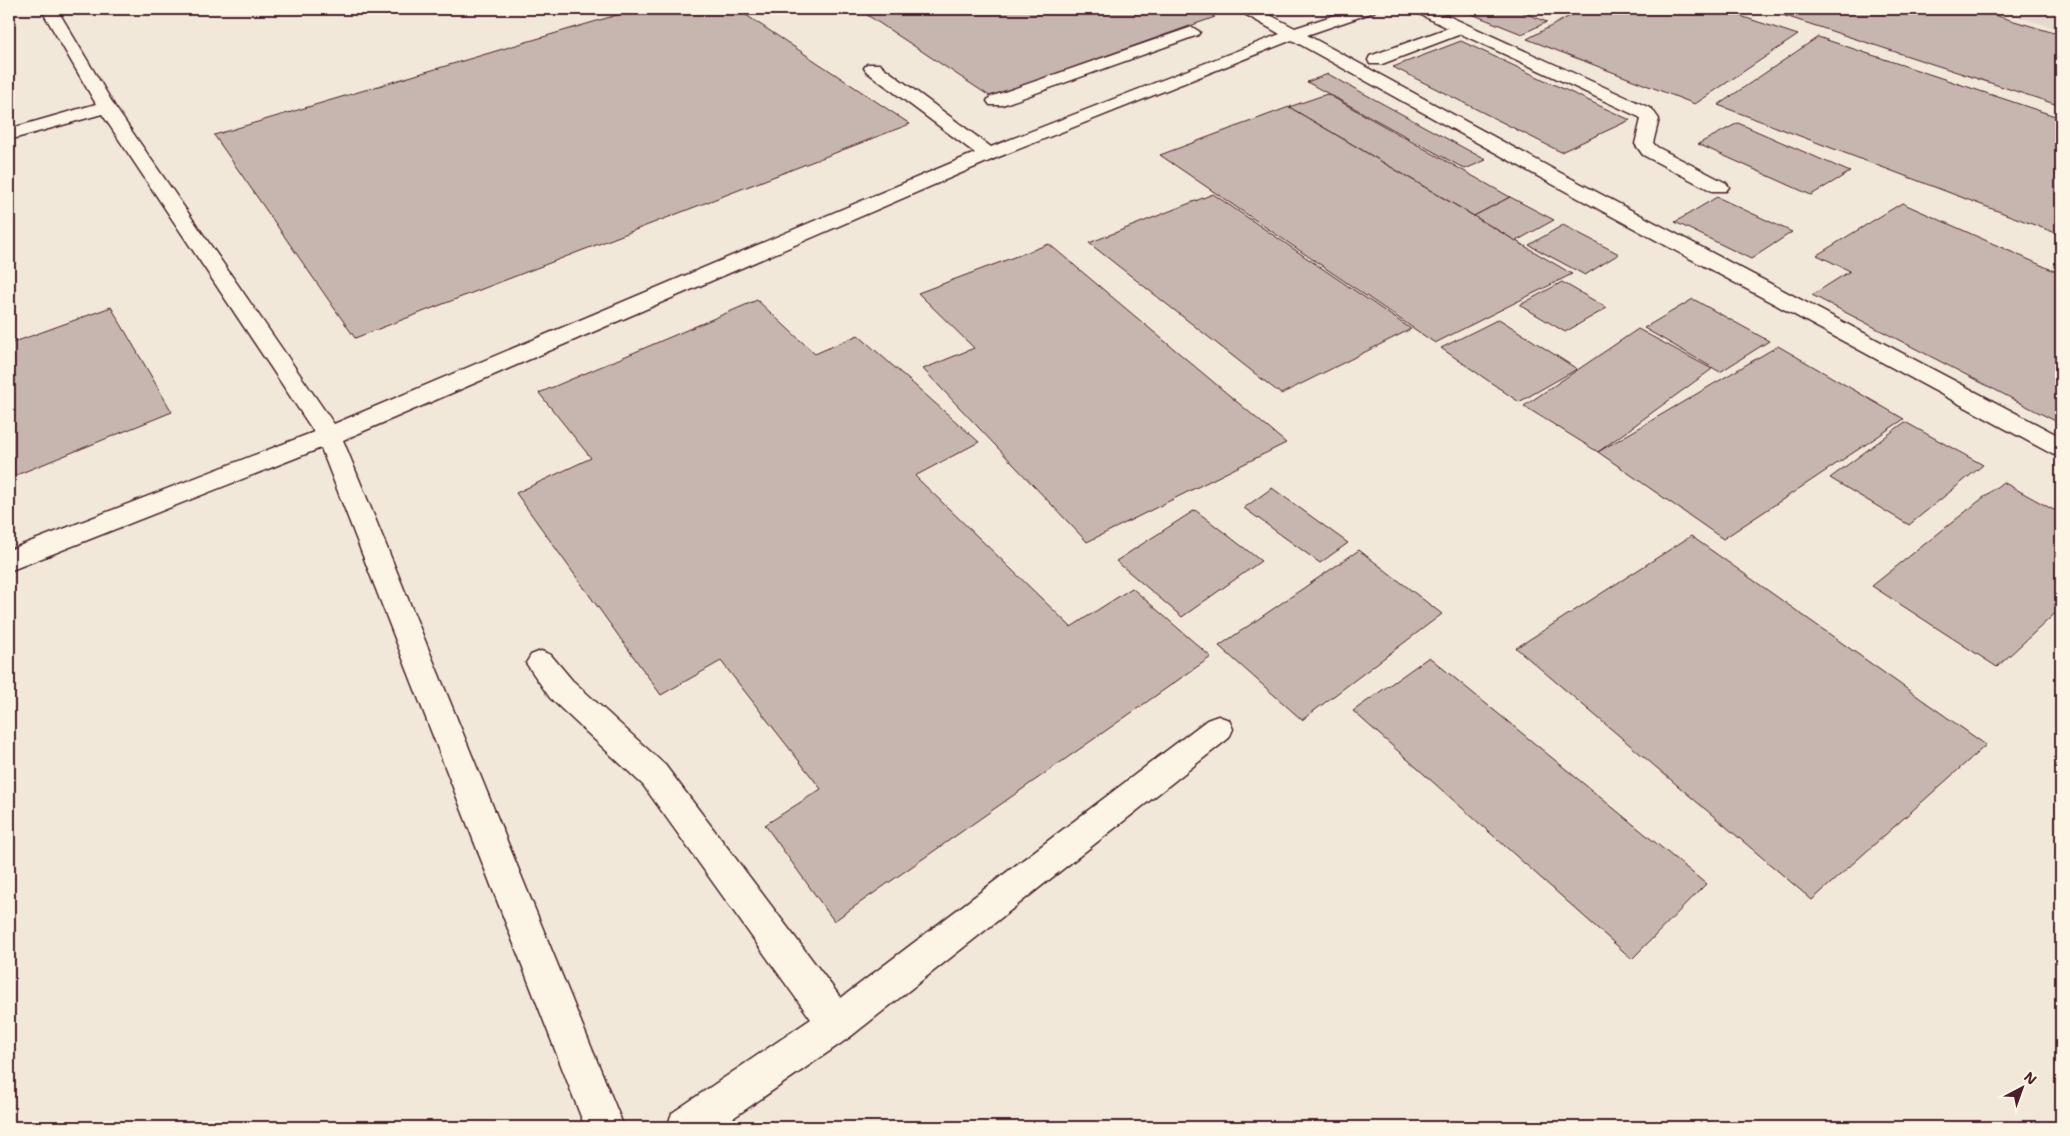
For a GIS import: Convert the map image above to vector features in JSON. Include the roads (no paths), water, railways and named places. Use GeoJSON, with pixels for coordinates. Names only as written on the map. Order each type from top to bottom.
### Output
{"type":"FeatureCollection","features":[{"type":"Feature","properties":{"kind":"street"},"geometry":{"type":"LineString","coordinates":[[49,9],[106,107],[329,436],[604,1127]]}},
{"type":"Feature","properties":{"kind":"street"},"geometry":{"type":"LineString","coordinates":[[1247,9],[1557,179],[2061,448]]}},
{"type":"Feature","properties":{"kind":"street"},"geometry":{"type":"LineString","coordinates":[[9,561],[329,436],[988,154],[1134,82],[1294,34],[1368,9]]}},
{"type":"Feature","properties":{"kind":"street"},"geometry":{"type":"LineString","coordinates":[[1421,9],[1646,113],[1650,119],[1644,144],[1650,151],[1719,187]]}},
{"type":"Feature","properties":{"kind":"street"},"geometry":{"type":"LineString","coordinates":[[1376,60],[1462,28]]}},
{"type":"Feature","properties":{"kind":"street"},"geometry":{"type":"LineString","coordinates":[[996,101],[1192,32]]}},
{"type":"Feature","properties":{"kind":"street"},"geometry":{"type":"LineString","coordinates":[[1101,64],[1134,82]]}},
{"type":"Feature","properties":{"kind":"street"},"geometry":{"type":"LineString","coordinates":[[873,68],[988,154]]}},
{"type":"Feature","properties":{"kind":"street"},"geometry":{"type":"LineString","coordinates":[[9,135],[106,107]]}},
{"type":"Feature","properties":{"kind":"street"},"geometry":{"type":"LineString","coordinates":[[541,663],[561,689],[654,775],[836,1024]]}},
{"type":"Feature","properties":{"kind":"street"},"geometry":{"type":"LineString","coordinates":[[686,1127],[836,1024],[1218,729]]}}]}
